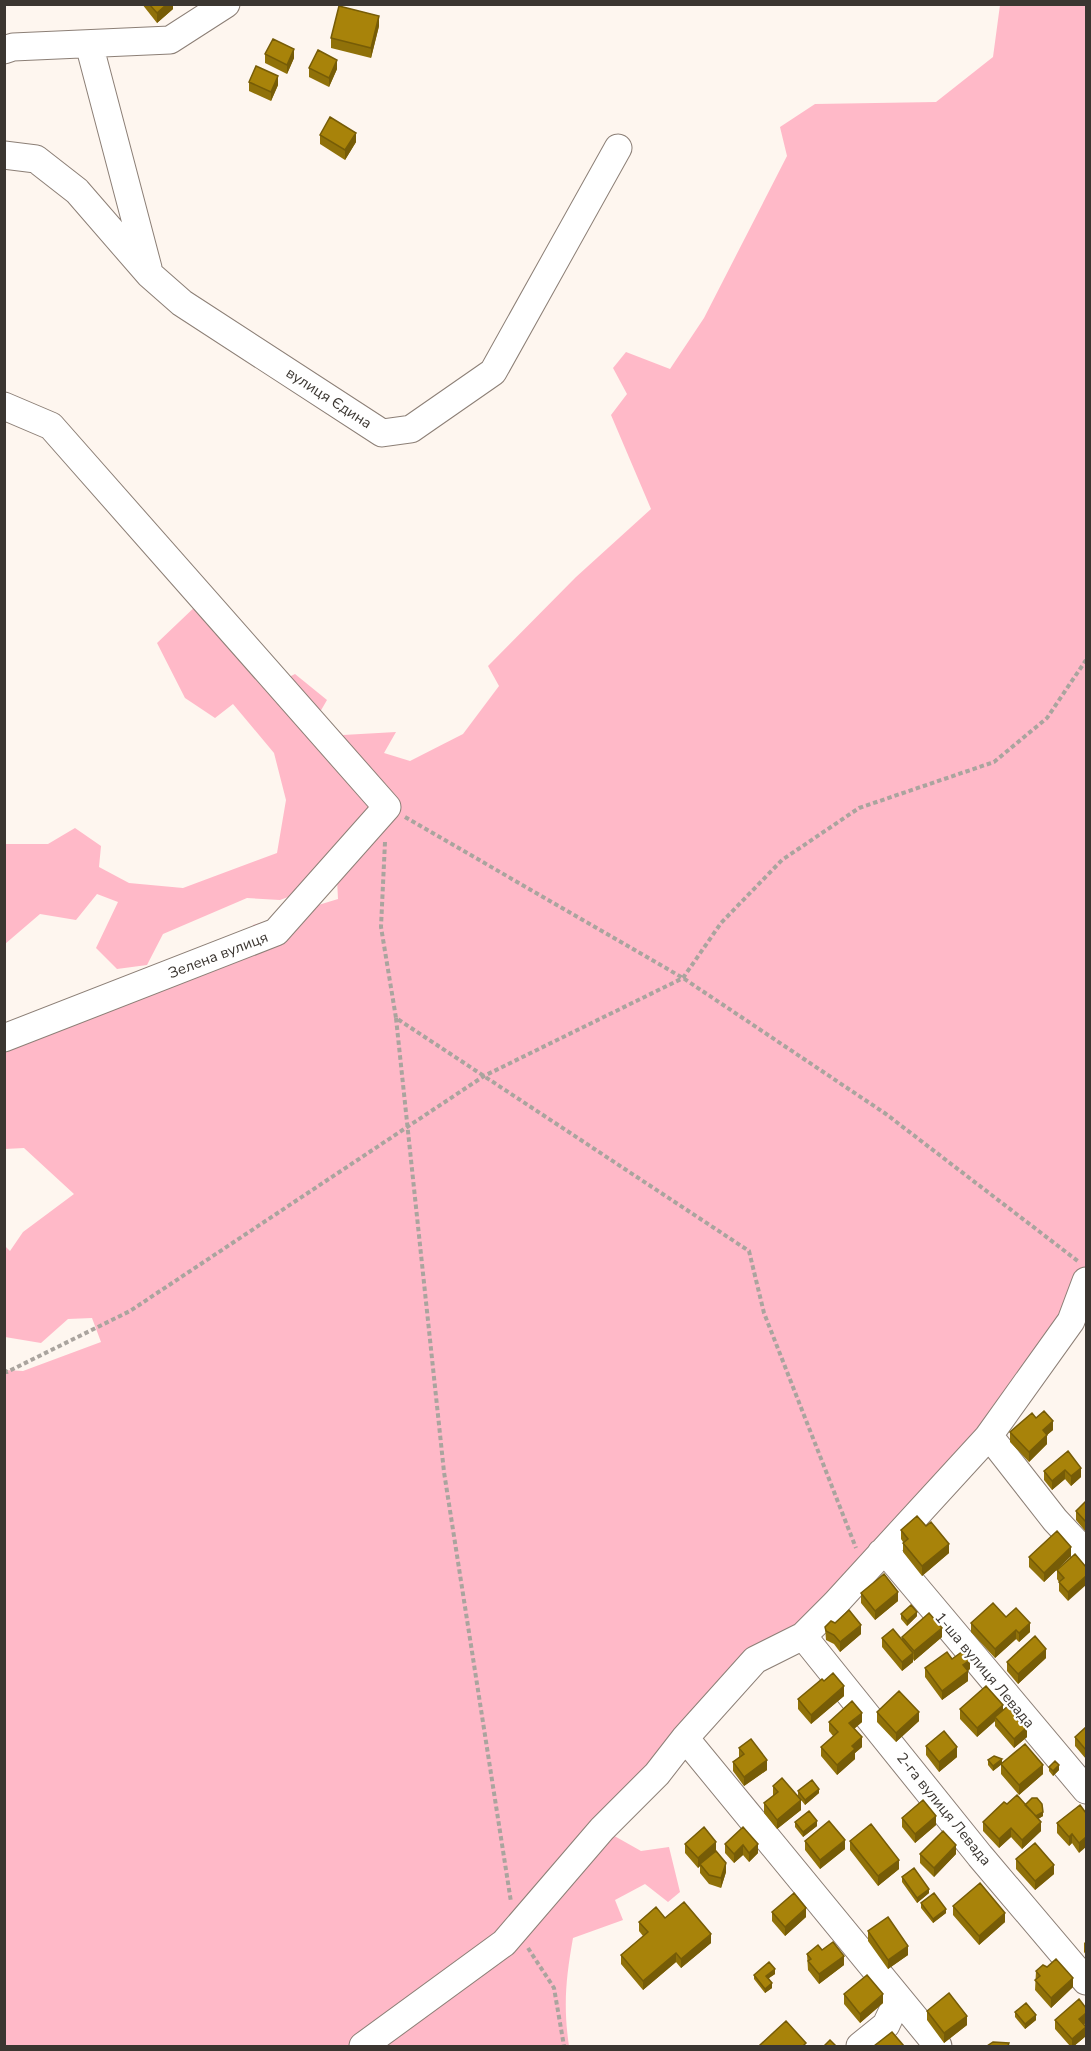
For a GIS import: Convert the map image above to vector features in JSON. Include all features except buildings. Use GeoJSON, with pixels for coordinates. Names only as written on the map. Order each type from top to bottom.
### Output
{"type":"FeatureCollection","features":[{"type":"Feature","properties":{"kind":"street"},"geometry":{"type":"LineString","coordinates":[[4,50],[13,47],[170,40],[226,4]]}},
{"type":"Feature","properties":{"kind":"street"},"geometry":{"type":"LineString","coordinates":[[89,44],[150,275]]}},
{"type":"Feature","properties":{"kind":"street","name":"вулиця Єдина"},"geometry":{"type":"LineString","coordinates":[[4,154],[36,159],[77,191],[150,275],[182,303],[382,433],[411,429],[493,372],[618,148]]}},
{"type":"Feature","properties":{"kind":"street"},"geometry":{"type":"LineString","coordinates":[[4,406],[51,426],[387,807]]}},
{"type":"Feature","properties":{"kind":"street","name":"Зелена вулиця"},"geometry":{"type":"LineString","coordinates":[[4,1038],[276,932],[387,807]]}},
{"type":"Feature","properties":{"kind":"street"},"geometry":{"type":"LineString","coordinates":[[363,2046],[504,1943],[602,1829],[657,1774],[755,1660],[803,1636],[988,1437],[1071,1321],[1086,1281]]}},
{"type":"Feature","properties":{"kind":"street"},"geometry":{"type":"LineString","coordinates":[[988,1437],[1055,1520],[1086,1553]]}},
{"type":"Feature","properties":{"kind":"street","name":"1-ша вулиця Левада"},"geometry":{"type":"LineString","coordinates":[[873,1561],[891,1558],[1086,1790]]}},
{"type":"Feature","properties":{"kind":"street","name":"2-га вулиця Левада"},"geometry":{"type":"LineString","coordinates":[[803,1636],[980,1856],[1086,1980]]}},
{"type":"Feature","properties":{"kind":"street"},"geometry":{"type":"LineString","coordinates":[[686,1738],[938,2046]]}},
{"type":"Feature","properties":{"kind":"street"},"geometry":{"type":"LineString","coordinates":[[860,2046],[886,2025],[898,1999]]}},
{"type":"Feature","properties":{"kind":"path"},"geometry":{"type":"LineString","coordinates":[[5,1372],[130,1311],[484,1076],[683,978],[721,923],[782,860],[859,808],[994,762],[1047,718],[1086,660]]}},
{"type":"Feature","properties":{"kind":"path"},"geometry":{"type":"LineString","coordinates":[[564,2046],[554,1988],[515,1928],[444,1472],[396,1018],[381,927],[387,807],[683,978],[886,1114],[1086,1268]]}},
{"type":"Feature","properties":{"kind":"path"},"geometry":{"type":"LineString","coordinates":[[396,1018],[749,1251],[764,1313],[873,1561]]}},
{"type":"Feature","properties":{"kind":"shaded area"},"geometry":{"type":"Polygon","coordinates":[[[1000,5],[1086,5],[1086,1281],[1071,1321],[881,1553],[755,1660],[602,1829],[641,1851],[669,1847],[680,1892],[668,1902],[645,1884],[615,1900],[623,1920],[573,1938],[566,1992],[569,2046],[5,2046],[5,1370],[23,1371],[101,1342],[92,1318],[68,1319],[41,1343],[5,1337],[4,1245],[10,1251],[23,1232],[74,1194],[24,1148],[5,1149],[5,1037],[249,937],[253,925],[338,899],[337,879],[280,900],[247,898],[163,934],[147,965],[117,969],[96,948],[118,902],[97,894],[76,920],[40,914],[5,944],[5,844],[48,844],[75,828],[101,846],[99,867],[129,883],[183,888],[277,853],[286,800],[274,753],[233,704],[215,718],[185,698],[157,643],[200,602],[271,686],[295,674],[327,700],[320,712],[343,735],[396,732],[384,753],[410,761],[463,734],[499,686],[488,666],[576,577],[651,509],[611,415],[627,394],[613,368],[626,352],[670,369],[704,318],[787,156],[780,127],[815,104],[936,102],[993,57],[1000,5]]]}}]}
